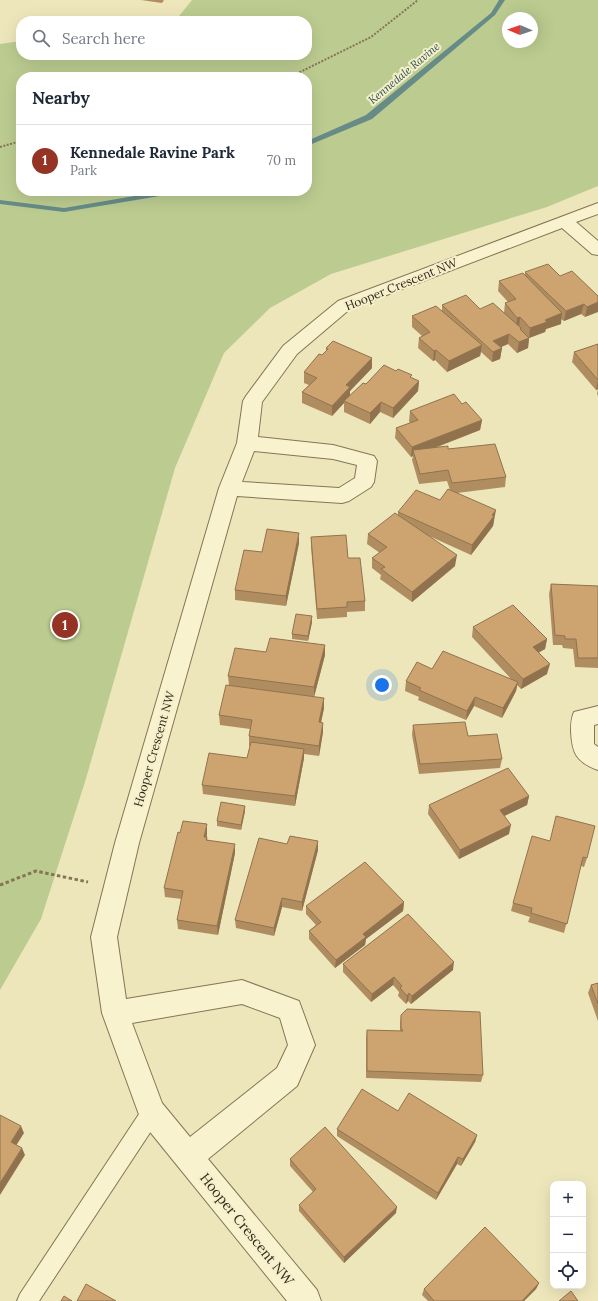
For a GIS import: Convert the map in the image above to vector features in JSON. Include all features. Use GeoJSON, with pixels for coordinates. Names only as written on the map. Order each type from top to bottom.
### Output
{"type":"FeatureCollection","features":[{"type":"Feature","properties":{"kind":"street","name":"Hooper Crescent NW"},"geometry":{"type":"LineString","coordinates":[[306,1301],[152,1112],[115,1013],[104,937],[126,843],[229,488],[247,443],[253,401],[290,350],[344,305],[598,208]]}},
{"type":"Feature","properties":{"kind":"street"},"geometry":{"type":"LineString","coordinates":[[564,221],[598,250]]}},
{"type":"Feature","properties":{"kind":"street"},"geometry":{"type":"LineString","coordinates":[[229,488],[342,496],[364,482],[367,461],[333,452],[247,443]]}},
{"type":"Feature","properties":{"kind":"street"},"geometry":{"type":"LineString","coordinates":[[598,715],[582,719],[582,726],[583,748],[598,760]]}},
{"type":"Feature","properties":{"kind":"street"},"geometry":{"type":"LineString","coordinates":[[115,1013],[242,992],[290,1010],[302,1044],[287,1077],[188,1157]]}},
{"type":"Feature","properties":{"kind":"lane"},"geometry":{"type":"LineString","coordinates":[[27,1301],[152,1112]]}},
{"type":"Feature","properties":{"kind":"path"},"geometry":{"type":"LineString","coordinates":[[300,72],[371,37],[418,0]]}},
{"type":"Feature","properties":{"kind":"path"},"geometry":{"type":"LineString","coordinates":[[0,147],[16,142]]}},
{"type":"Feature","properties":{"kind":"path"},"geometry":{"type":"LineString","coordinates":[[0,885],[36,871],[116,888]]}},
{"type":"Feature","properties":{"kind":"green space"},"geometry":{"type":"Polygon","coordinates":[[[192,0],[598,0],[598,186],[547,207],[331,274],[270,308],[224,353],[175,468],[85,782],[41,919],[0,990],[0,44],[16,42],[16,60],[312,60],[312,16],[179,16],[192,0]]]}},
{"type":"Feature","properties":{"kind":"building"},"geometry":{"type":"Polygon","coordinates":[[[548,264],[560,276],[572,271],[598,296],[598,302],[587,307],[584,304],[566,311],[525,272],[548,264]]]}},
{"type":"Feature","properties":{"kind":"building"},"geometry":{"type":"Polygon","coordinates":[[[523,273],[562,313],[545,320],[547,322],[530,328],[520,317],[517,318],[505,303],[516,299],[499,281],[523,273]]]}},
{"type":"Feature","properties":{"kind":"building"},"geometry":{"type":"Polygon","coordinates":[[[466,295],[480,309],[493,303],[521,328],[520,329],[529,338],[519,342],[509,334],[493,341],[502,348],[493,352],[442,305],[466,295]]]}},
{"type":"Feature","properties":{"kind":"building"},"geometry":{"type":"Polygon","coordinates":[[[436,306],[482,345],[449,361],[436,350],[434,351],[419,338],[430,332],[412,316],[436,306]]]}},
{"type":"Feature","properties":{"kind":"building"},"geometry":{"type":"Polygon","coordinates":[[[333,341],[372,358],[346,385],[350,387],[332,406],[302,392],[317,378],[304,372],[319,354],[322,355],[328,349],[326,348],[333,341]]]}},
{"type":"Feature","properties":{"kind":"building"},"geometry":{"type":"Polygon","coordinates":[[[598,344],[598,380],[574,352],[598,344]]]}},
{"type":"Feature","properties":{"kind":"building"},"geometry":{"type":"Polygon","coordinates":[[[384,365],[396,371],[398,369],[412,375],[410,377],[419,381],[393,408],[381,402],[370,413],[344,401],[363,383],[366,384],[384,365]]]}},
{"type":"Feature","properties":{"kind":"building"},"geometry":{"type":"Polygon","coordinates":[[[454,394],[462,404],[466,402],[482,420],[412,447],[396,428],[418,420],[410,411],[454,394]]]}},
{"type":"Feature","properties":{"kind":"building"},"geometry":{"type":"Polygon","coordinates":[[[495,444],[506,477],[452,483],[448,470],[420,474],[413,450],[448,446],[448,449],[495,444]]]}},
{"type":"Feature","properties":{"kind":"building"},"geometry":{"type":"Polygon","coordinates":[[[448,489],[496,510],[492,515],[494,516],[472,545],[398,512],[416,490],[440,500],[448,489]]]}},
{"type":"Feature","properties":{"kind":"building"},"geometry":{"type":"Polygon","coordinates":[[[395,513],[457,555],[412,592],[381,569],[385,567],[372,558],[387,547],[368,534],[395,513]]]}},
{"type":"Feature","properties":{"kind":"building"},"geometry":{"type":"Polygon","coordinates":[[[267,529],[299,533],[286,596],[235,590],[244,550],[262,552],[267,529]]]}},
{"type":"Feature","properties":{"kind":"building"},"geometry":{"type":"Polygon","coordinates":[[[346,535],[348,558],[360,558],[365,601],[347,602],[347,607],[317,609],[311,537],[346,535]]]}},
{"type":"Feature","properties":{"kind":"building"},"geometry":{"type":"Polygon","coordinates":[[[551,584],[598,586],[598,658],[578,658],[576,639],[565,639],[565,636],[555,635],[551,584]]]}},
{"type":"Feature","properties":{"kind":"building"},"geometry":{"type":"Polygon","coordinates":[[[513,605],[547,639],[533,647],[550,664],[523,679],[473,627],[513,605]]]}},
{"type":"Feature","properties":{"kind":"building"},"geometry":{"type":"Polygon","coordinates":[[[296,614],[312,616],[308,636],[292,634],[296,614]]]}},
{"type":"Feature","properties":{"kind":"building"},"geometry":{"type":"Polygon","coordinates":[[[270,638],[325,645],[314,687],[228,676],[235,648],[266,652],[270,638]]]}},
{"type":"Feature","properties":{"kind":"building"},"geometry":{"type":"Polygon","coordinates":[[[443,651],[518,682],[503,708],[475,697],[467,711],[419,690],[421,688],[406,681],[417,662],[432,669],[443,651]]]}},
{"type":"Feature","properties":{"kind":"building"},"geometry":{"type":"Polygon","coordinates":[[[226,685],[324,698],[319,722],[323,723],[319,746],[249,736],[252,720],[219,715],[226,685]]]}},
{"type":"Feature","properties":{"kind":"building"},"geometry":{"type":"Polygon","coordinates":[[[465,722],[468,736],[497,734],[502,759],[420,764],[413,725],[465,722]]]}},
{"type":"Feature","properties":{"kind":"building"},"geometry":{"type":"Polygon","coordinates":[[[251,742],[304,749],[295,796],[202,785],[209,753],[247,758],[251,742]]]}},
{"type":"Feature","properties":{"kind":"building"},"geometry":{"type":"Polygon","coordinates":[[[508,768],[529,796],[500,810],[511,825],[460,850],[429,805],[508,768]]]}},
{"type":"Feature","properties":{"kind":"building"},"geometry":{"type":"Polygon","coordinates":[[[221,802],[245,806],[241,825],[217,821],[221,802]]]}},
{"type":"Feature","properties":{"kind":"building"},"geometry":{"type":"Polygon","coordinates":[[[556,816],[595,826],[587,858],[583,857],[567,924],[531,913],[532,908],[513,903],[532,836],[550,841],[556,816]]]}},
{"type":"Feature","properties":{"kind":"building"},"geometry":{"type":"Polygon","coordinates":[[[183,821],[207,824],[204,837],[207,837],[206,840],[235,844],[217,926],[177,920],[183,891],[164,888],[178,832],[180,833],[183,821]]]}},
{"type":"Feature","properties":{"kind":"building"},"geometry":{"type":"Polygon","coordinates":[[[290,836],[318,841],[302,902],[282,898],[274,928],[235,920],[259,838],[287,844],[290,836]]]}},
{"type":"Feature","properties":{"kind":"building"},"geometry":{"type":"Polygon","coordinates":[[[365,862],[404,902],[363,934],[366,937],[336,960],[309,931],[321,922],[306,906],[365,862]]]}},
{"type":"Feature","properties":{"kind":"building"},"geometry":{"type":"Polygon","coordinates":[[[408,914],[454,962],[412,996],[409,993],[407,996],[400,988],[402,986],[394,977],[372,994],[343,964],[408,914]]]}},
{"type":"Feature","properties":{"kind":"building"},"geometry":{"type":"Polygon","coordinates":[[[598,983],[598,1004],[591,985],[598,983]]]}},
{"type":"Feature","properties":{"kind":"building"},"geometry":{"type":"Polygon","coordinates":[[[407,1009],[480,1012],[483,1075],[367,1071],[367,1030],[403,1031],[401,1028],[401,1015],[407,1009]]]}},
{"type":"Feature","properties":{"kind":"building"},"geometry":{"type":"Polygon","coordinates":[[[362,1089],[398,1111],[409,1093],[477,1135],[463,1159],[458,1157],[438,1193],[337,1129],[362,1089]]]}},
{"type":"Feature","properties":{"kind":"building"},"geometry":{"type":"Polygon","coordinates":[[[0,1115],[21,1126],[11,1142],[22,1148],[0,1183],[0,1115]]]}},
{"type":"Feature","properties":{"kind":"building"},"geometry":{"type":"Polygon","coordinates":[[[325,1127],[397,1207],[344,1257],[299,1205],[316,1189],[290,1159],[325,1127]]]}},
{"type":"Feature","properties":{"kind":"building"},"geometry":{"type":"Polygon","coordinates":[[[485,1227],[539,1283],[522,1301],[434,1301],[424,1289],[485,1227]]]}},
{"type":"Feature","properties":{"kind":"building"},"geometry":{"type":"Polygon","coordinates":[[[86,1284],[116,1301],[77,1301],[86,1284]]]}},
{"type":"Feature","properties":{"kind":"building"},"geometry":{"type":"Polygon","coordinates":[[[571,1291],[578,1301],[559,1301],[571,1291]]]}},
{"type":"Feature","properties":{"kind":"building"},"geometry":{"type":"Polygon","coordinates":[[[64,1296],[72,1301],[61,1301],[64,1296]]]}},
{"type":"Feature","properties":{"kind":"waterway","name":"Kennedale Ravine"},"geometry":{"type":"LineString","coordinates":[[312,142],[369,117],[493,14],[502,0]]}},
{"type":"Feature","properties":{"kind":"waterway","name":"Kennedale Ravine"},"geometry":{"type":"LineString","coordinates":[[0,202],[64,210],[148,196]]}},
{"type":"Feature","properties":{"kind":"place","name":"Kennedale Ravine Park"},"geometry":{"type":"Point","coordinates":[65,625]}}]}
